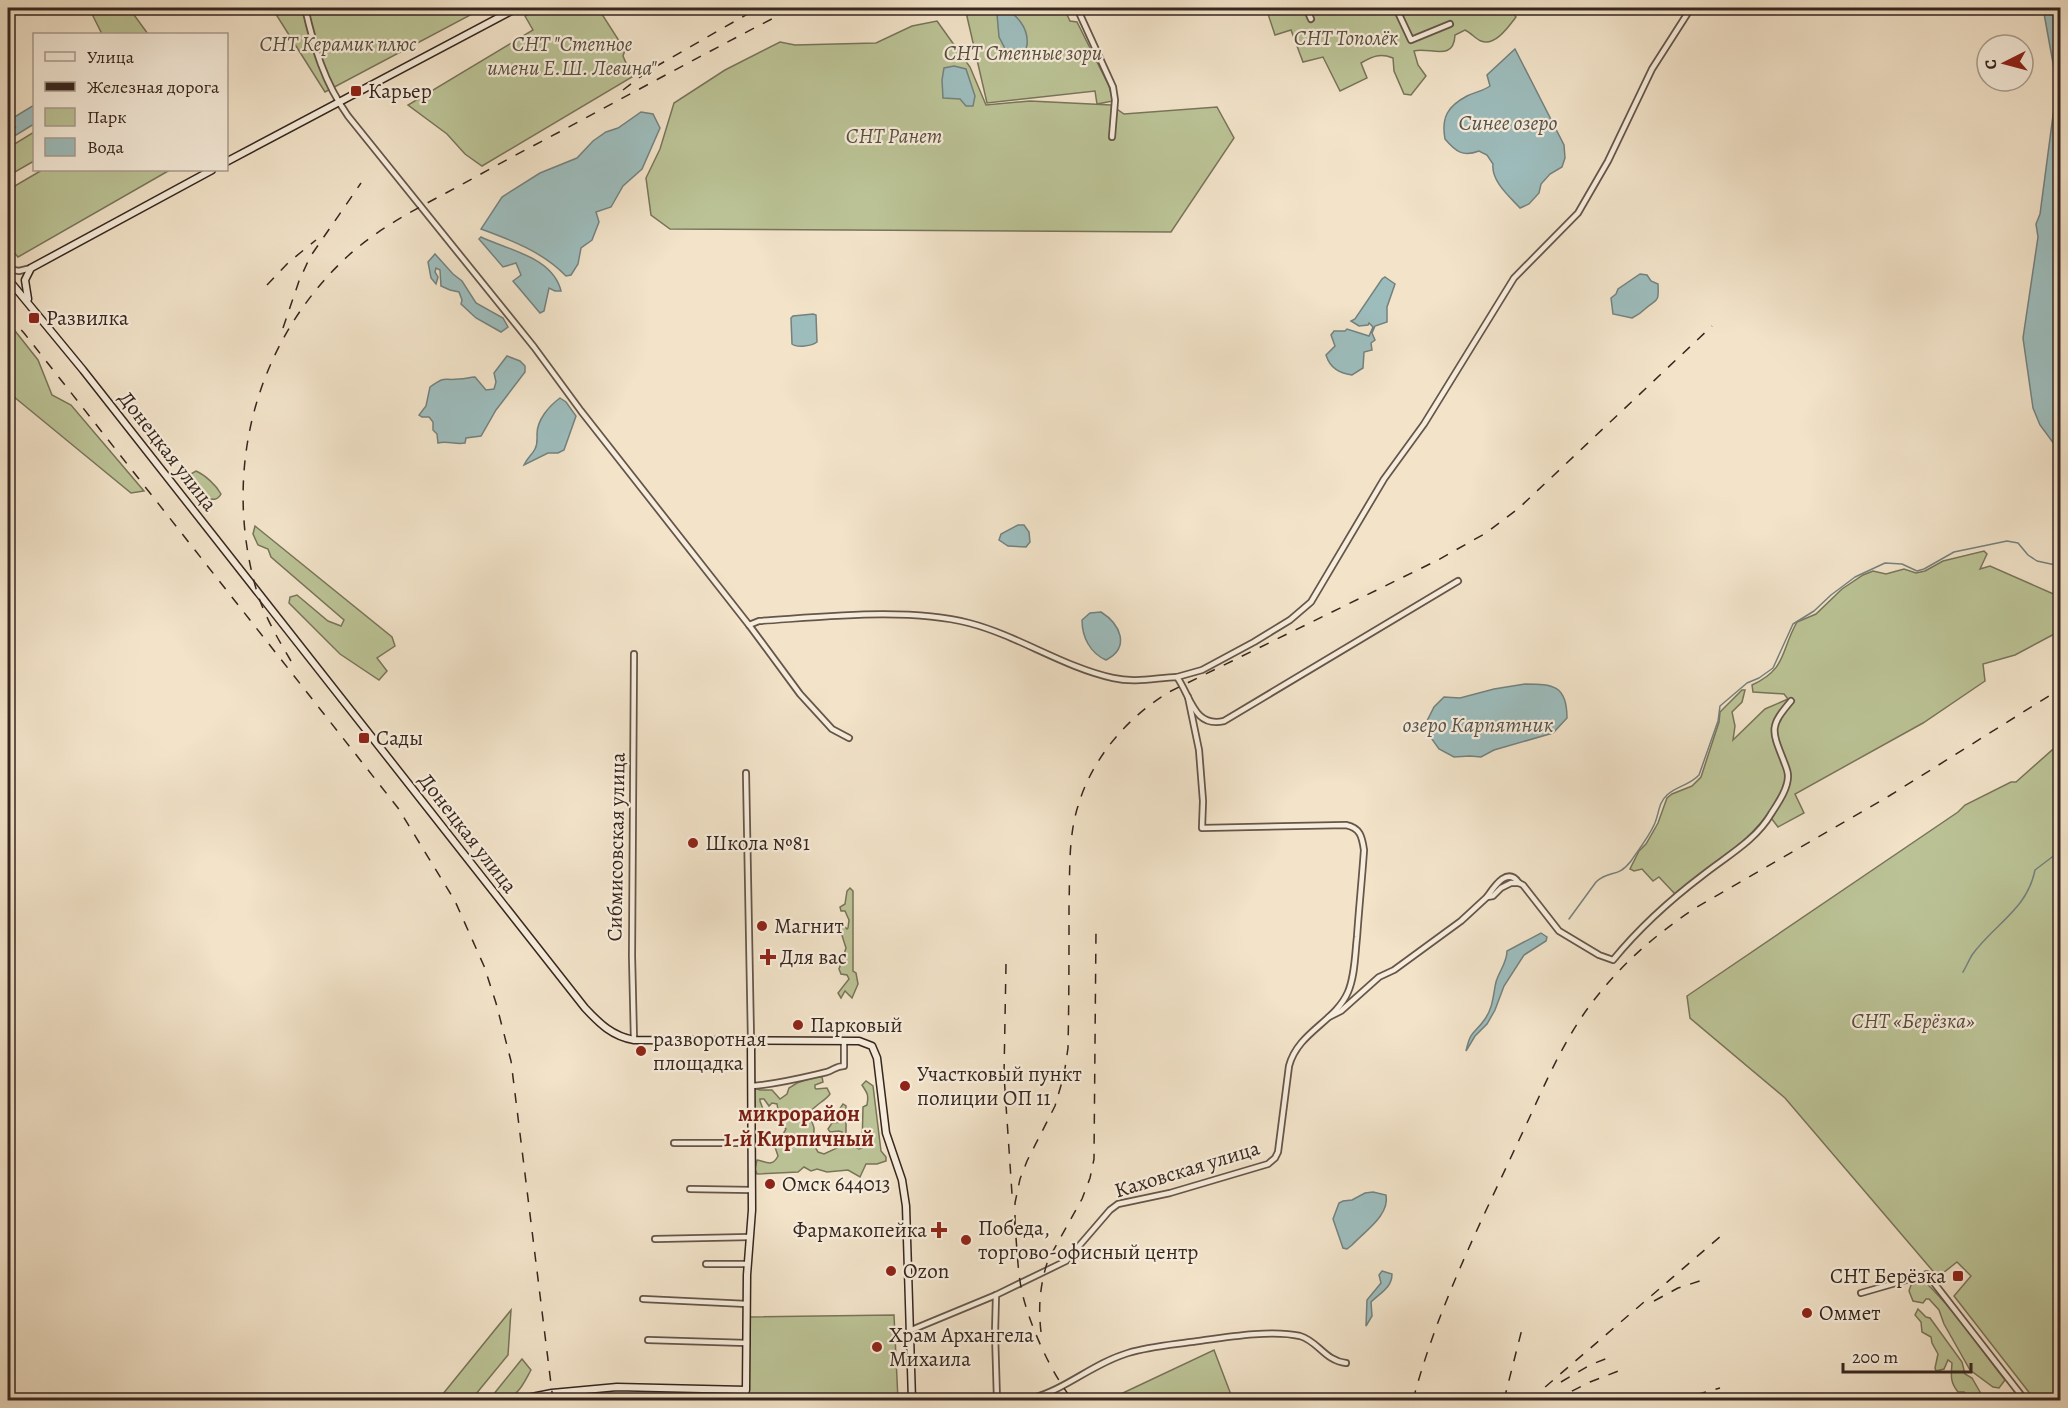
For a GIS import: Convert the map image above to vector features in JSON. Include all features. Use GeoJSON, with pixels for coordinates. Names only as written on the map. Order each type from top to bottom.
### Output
{"type":"FeatureCollection","features":[{"type":"Feature","properties":{"kind":"main road"},"geometry":{"type":"LineString","coordinates":[[228,161],[517,8]]}},
{"type":"Feature","properties":{"kind":"main road"},"geometry":{"type":"LineString","coordinates":[[29,302],[25,280],[31,268],[211,171]]}},
{"type":"Feature","properties":{"kind":"main road","name":"Донецкая улица"},"geometry":{"type":"LineString","coordinates":[[8,279],[29,302],[585,1008],[606,1029],[615,1035],[634,1040],[844,1041],[863,1042],[872,1046],[877,1058],[886,1133],[905,1194],[909,1331]]}},
{"type":"Feature","properties":{"kind":"main road"},"geometry":{"type":"LineString","coordinates":[[517,1401],[552,1393],[630,1387],[746,1390],[747,1264],[752,1190],[751,1040]]}},
{"type":"Feature","properties":{"kind":"main road"},"geometry":{"type":"LineString","coordinates":[[909,1331],[912,1401]]}},
{"type":"Feature","properties":{"kind":"street"},"geometry":{"type":"LineString","coordinates":[[305,8],[318,61],[339,104],[520,329],[820,718],[832,729],[849,738]]}},
{"type":"Feature","properties":{"kind":"street"},"geometry":{"type":"LineString","coordinates":[[1077,8],[1113,87],[1115,100],[1112,137]]}},
{"type":"Feature","properties":{"kind":"street"},"geometry":{"type":"LineString","coordinates":[[1306,8],[1311,19]]}},
{"type":"Feature","properties":{"kind":"street"},"geometry":{"type":"LineString","coordinates":[[1396,8],[1411,40],[1450,24]]}},
{"type":"Feature","properties":{"kind":"street"},"geometry":{"type":"LineString","coordinates":[[749,625],[759,621],[826,617],[938,617],[995,631],[1049,656],[1114,678],[1137,681],[1177,677],[1202,670],[1290,620],[1311,602],[1384,479],[1424,424],[1514,278],[1578,213],[1608,161],[1652,69],[1691,8]]}},
{"type":"Feature","properties":{"kind":"street"},"geometry":{"type":"LineString","coordinates":[[8,269],[19,271],[31,268]]}},
{"type":"Feature","properties":{"kind":"street"},"geometry":{"type":"LineString","coordinates":[[1177,677],[1199,715],[1207,722],[1214,724],[1224,721],[1458,581]]}},
{"type":"Feature","properties":{"kind":"street","name":"Сибмисовская улица"},"geometry":{"type":"LineString","coordinates":[[634,654],[632,956],[634,1040]]}},
{"type":"Feature","properties":{"kind":"street"},"geometry":{"type":"LineString","coordinates":[[1188,697],[1199,750],[1203,801],[1202,828],[1346,825],[1358,830],[1363,838],[1363,861],[1352,978],[1348,992],[1326,1018]]}},
{"type":"Feature","properties":{"kind":"street"},"geometry":{"type":"LineString","coordinates":[[1326,1018],[1341,1011],[1379,977],[1394,970],[1461,921],[1487,897],[1498,881],[1510,875],[1515,877],[1559,932],[1599,955],[1613,960],[1635,933],[1654,915],[1746,843],[1770,816],[1783,793],[1788,778],[1773,728],[1791,701]]}},
{"type":"Feature","properties":{"kind":"street"},"geometry":{"type":"LineString","coordinates":[[746,772],[751,1040]]}},
{"type":"Feature","properties":{"kind":"street"},"geometry":{"type":"LineString","coordinates":[[1487,897],[1493,896],[1501,888],[1511,883],[1519,882]]}},
{"type":"Feature","properties":{"kind":"street","name":"Каховская улица"},"geometry":{"type":"LineString","coordinates":[[909,1331],[996,1295],[1066,1261],[1110,1210],[1118,1204],[1170,1193],[1268,1164],[1278,1152],[1288,1066],[1292,1053],[1298,1044],[1326,1018]]}},
{"type":"Feature","properties":{"kind":"street"},"geometry":{"type":"LineString","coordinates":[[752,1086],[783,1083],[804,1076],[829,1072],[837,1066],[844,1066],[844,1041]]}},
{"type":"Feature","properties":{"kind":"street"},"geometry":{"type":"LineString","coordinates":[[674,1143],[752,1143]]}},
{"type":"Feature","properties":{"kind":"street"},"geometry":{"type":"LineString","coordinates":[[690,1189],[752,1190]]}},
{"type":"Feature","properties":{"kind":"street"},"geometry":{"type":"LineString","coordinates":[[655,1239],[750,1237]]}},
{"type":"Feature","properties":{"kind":"street"},"geometry":{"type":"LineString","coordinates":[[706,1264],[747,1264]]}},
{"type":"Feature","properties":{"kind":"street"},"geometry":{"type":"LineString","coordinates":[[1861,1293],[1927,1274],[2025,1401]]}},
{"type":"Feature","properties":{"kind":"street"},"geometry":{"type":"LineString","coordinates":[[996,1295],[997,1401]]}},
{"type":"Feature","properties":{"kind":"street"},"geometry":{"type":"LineString","coordinates":[[643,1299],[747,1304]]}},
{"type":"Feature","properties":{"kind":"street"},"geometry":{"type":"LineString","coordinates":[[1006,1401],[1034,1397],[1126,1353],[1229,1337],[1292,1335],[1312,1341],[1333,1360],[1346,1363]]}},
{"type":"Feature","properties":{"kind":"street"},"geometry":{"type":"LineString","coordinates":[[648,1340],[747,1343]]}},
{"type":"Feature","properties":{"kind":"street"},"geometry":{"type":"LineString","coordinates":[[746,1390],[746,1401]]}},
{"type":"Feature","properties":{"kind":"street"},"geometry":{"type":"LineString","coordinates":[[1046,1401],[1054,1399]]}},
{"type":"Feature","properties":{"kind":"green space"},"geometry":{"type":"Polygon","coordinates":[[[89,8],[129,8],[147,33],[102,33],[89,8]]]}},
{"type":"Feature","properties":{"kind":"green space","name":"СНТ Керамик плюс"},"geometry":{"type":"Polygon","coordinates":[[[272,8],[474,8],[476,12],[325,92],[272,8]]]}},
{"type":"Feature","properties":{"kind":"green space","name":"СНТ \"Степное имени Е.Ш. Левина\""},"geometry":{"type":"Polygon","coordinates":[[[539,8],[598,8],[625,50],[623,56],[632,77],[482,166],[465,154],[447,134],[408,105],[533,30],[525,16],[539,8]]]}},
{"type":"Feature","properties":{"kind":"green space","name":"СНТ Степные зори"},"geometry":{"type":"Polygon","coordinates":[[[965,8],[1064,8],[1070,21],[1077,22],[1109,86],[1113,101],[1097,104],[1095,91],[987,103],[965,8]]]}},
{"type":"Feature","properties":{"kind":"green space","name":"СНТ Тополёк"},"geometry":{"type":"Polygon","coordinates":[[[1266,8],[1510,8],[1516,17],[1501,35],[1491,41],[1481,41],[1465,30],[1455,35],[1454,44],[1450,49],[1439,52],[1414,51],[1418,65],[1426,76],[1411,95],[1404,94],[1394,71],[1393,58],[1384,56],[1373,57],[1361,63],[1367,78],[1340,91],[1323,57],[1303,62],[1291,30],[1275,35],[1266,8]]]}},
{"type":"Feature","properties":{"kind":"green space","name":"СНТ Ранет"},"geometry":{"type":"Polygon","coordinates":[[[937,21],[970,67],[986,105],[1030,101],[1111,105],[1124,114],[1217,107],[1234,138],[1171,232],[670,229],[651,215],[646,178],[660,149],[674,103],[725,70],[780,42],[795,45],[876,43],[912,26],[937,21]]]}},
{"type":"Feature","properties":{"kind":"green space"},"geometry":{"type":"Polygon","coordinates":[[[33,133],[33,162],[8,176],[8,148],[33,133]]]}},
{"type":"Feature","properties":{"kind":"green space"},"geometry":{"type":"Polygon","coordinates":[[[40,171],[168,171],[18,257],[8,246],[8,190],[40,171]]]}},
{"type":"Feature","properties":{"kind":"green space"},"geometry":{"type":"Polygon","coordinates":[[[8,322],[38,360],[52,395],[71,405],[144,491],[131,493],[8,392],[8,322]]]}},
{"type":"Feature","properties":{"kind":"green space"},"geometry":{"type":"Polygon","coordinates":[[[196,471],[216,487],[221,494],[217,498],[203,498],[190,482],[187,476],[196,471]]]}},
{"type":"Feature","properties":{"kind":"green space"},"geometry":{"type":"Polygon","coordinates":[[[255,526],[392,637],[395,646],[377,658],[387,671],[379,680],[340,654],[289,603],[290,597],[297,595],[328,621],[341,626],[344,620],[271,557],[268,549],[258,545],[253,534],[255,526]]]}},
{"type":"Feature","properties":{"kind":"green space"},"geometry":{"type":"Polygon","coordinates":[[[1984,551],[1987,554],[1980,569],[1990,566],[2058,596],[2060,594],[2060,631],[2015,655],[1983,664],[1985,681],[1923,723],[1795,794],[1804,813],[1778,827],[1768,814],[1736,847],[1675,894],[1659,877],[1653,881],[1642,869],[1634,871],[1630,869],[1658,823],[1667,798],[1692,786],[1701,777],[1719,722],[1720,712],[1742,690],[1745,690],[1742,702],[1732,712],[1735,726],[1733,740],[1765,709],[1788,699],[1784,694],[1753,692],[1752,685],[1771,673],[1777,666],[1797,622],[1816,614],[1842,589],[1873,571],[1886,574],[1904,569],[1916,573],[1925,571],[1943,561],[1984,551]]]}},
{"type":"Feature","properties":{"kind":"green space","name":"СНТ «Берёзка»"},"geometry":{"type":"Polygon","coordinates":[[[2060,743],[2060,1400],[2035,1400],[1954,1296],[1971,1276],[1957,1262],[1938,1277],[1785,1098],[1690,1018],[1687,996],[1958,812],[1965,805],[2011,782],[2016,782],[2060,743]]]}},
{"type":"Feature","properties":{"kind":"green space"},"geometry":{"type":"Polygon","coordinates":[[[850,888],[853,891],[853,971],[856,973],[858,984],[852,998],[845,991],[841,998],[838,993],[849,979],[847,975],[841,974],[839,969],[846,948],[839,926],[841,923],[847,929],[849,920],[845,911],[841,911],[840,907],[845,904],[847,891],[850,888]]]}},
{"type":"Feature","properties":{"kind":"green space"},"geometry":{"type":"Polygon","coordinates":[[[817,1076],[822,1077],[823,1082],[815,1085],[815,1088],[827,1088],[830,1094],[812,1110],[810,1115],[814,1128],[814,1144],[818,1152],[824,1154],[839,1147],[842,1132],[830,1132],[828,1129],[832,1123],[841,1122],[839,1110],[843,1104],[846,1106],[846,1143],[859,1149],[862,1148],[863,1107],[867,1105],[868,1098],[862,1085],[866,1081],[873,1086],[881,1151],[886,1161],[866,1164],[860,1177],[848,1170],[827,1172],[817,1169],[811,1171],[804,1167],[798,1172],[757,1174],[755,1169],[757,1160],[771,1163],[776,1160],[778,1156],[775,1147],[786,1129],[780,1122],[777,1104],[772,1103],[769,1106],[764,1099],[760,1101],[766,1117],[755,1122],[754,1088],[772,1090],[780,1099],[787,1094],[789,1088],[797,1083],[817,1076]]]}},
{"type":"Feature","properties":{"kind":"green space"},"geometry":{"type":"Polygon","coordinates":[[[1924,1281],[1956,1316],[2005,1380],[1999,1388],[1993,1387],[1970,1370],[1944,1324],[1939,1310],[1929,1299],[1923,1303],[1913,1301],[1909,1291],[1911,1285],[1924,1281]]]}},
{"type":"Feature","properties":{"kind":"green space"},"geometry":{"type":"Polygon","coordinates":[[[1918,1309],[1930,1318],[1962,1362],[1965,1374],[1972,1378],[1980,1392],[1977,1398],[1972,1399],[1964,1392],[1958,1392],[1952,1379],[1952,1363],[1948,1360],[1944,1369],[1936,1371],[1938,1354],[1931,1337],[1922,1332],[1921,1322],[1915,1315],[1918,1309]]]}},
{"type":"Feature","properties":{"kind":"green space"},"geometry":{"type":"Polygon","coordinates":[[[511,1310],[508,1355],[471,1400],[438,1400],[511,1310]]]}},
{"type":"Feature","properties":{"kind":"green space"},"geometry":{"type":"Polygon","coordinates":[[[894,1315],[898,1400],[749,1400],[749,1317],[894,1315]]]}},
{"type":"Feature","properties":{"kind":"green space"},"geometry":{"type":"Polygon","coordinates":[[[1214,1350],[1233,1400],[1108,1400],[1214,1350]]]}},
{"type":"Feature","properties":{"kind":"green space"},"geometry":{"type":"Polygon","coordinates":[[[522,1359],[531,1370],[522,1386],[510,1397],[497,1399],[493,1395],[522,1359]]]}},
{"type":"Feature","properties":{"kind":"water"},"geometry":{"type":"Polygon","coordinates":[[[2043,8],[2060,8],[2060,452],[2040,425],[2033,408],[2023,338],[2038,237],[2036,224],[2040,214],[2057,85],[2043,8]]]}},
{"type":"Feature","properties":{"kind":"water"},"geometry":{"type":"Polygon","coordinates":[[[1000,10],[1011,13],[1024,27],[1027,45],[1022,59],[1010,58],[999,37],[997,14],[1000,10]]]}},
{"type":"Feature","properties":{"kind":"water","name":"Синее озеро"},"geometry":{"type":"Polygon","coordinates":[[[1515,49],[1564,145],[1565,158],[1562,167],[1550,174],[1541,184],[1539,193],[1529,204],[1520,208],[1498,182],[1493,164],[1487,155],[1479,151],[1464,153],[1456,150],[1445,139],[1444,131],[1445,118],[1451,108],[1467,96],[1490,86],[1487,75],[1515,49]]]}},
{"type":"Feature","properties":{"kind":"water"},"geometry":{"type":"Polygon","coordinates":[[[954,66],[966,69],[975,96],[973,106],[966,106],[960,99],[943,98],[944,68],[954,66]]]}},
{"type":"Feature","properties":{"kind":"water"},"geometry":{"type":"Polygon","coordinates":[[[33,106],[33,125],[8,140],[8,132],[16,127],[8,129],[8,121],[33,106]]]}},
{"type":"Feature","properties":{"kind":"water"},"geometry":{"type":"Polygon","coordinates":[[[641,112],[653,114],[660,128],[642,169],[623,186],[611,207],[596,212],[599,222],[592,240],[581,248],[578,264],[571,275],[566,276],[547,260],[526,248],[481,229],[502,197],[540,173],[577,158],[593,141],[606,132],[618,128],[641,112]]]}},
{"type":"Feature","properties":{"kind":"water"},"geometry":{"type":"Polygon","coordinates":[[[481,237],[528,256],[549,270],[561,291],[549,288],[544,311],[540,313],[513,281],[521,275],[516,263],[503,267],[479,239],[481,237]]]}},
{"type":"Feature","properties":{"kind":"water"},"geometry":{"type":"Polygon","coordinates":[[[435,254],[462,281],[476,303],[503,318],[508,327],[501,332],[476,318],[461,304],[459,292],[441,286],[440,270],[436,268],[435,272],[438,277],[436,284],[431,278],[428,262],[435,254]]]}},
{"type":"Feature","properties":{"kind":"water"},"geometry":{"type":"Polygon","coordinates":[[[1640,274],[1647,275],[1651,281],[1658,284],[1656,300],[1632,318],[1613,314],[1611,298],[1618,289],[1640,274]]]}},
{"type":"Feature","properties":{"kind":"water"},"geometry":{"type":"Polygon","coordinates":[[[1385,277],[1395,284],[1387,307],[1387,322],[1375,326],[1372,333],[1375,340],[1371,343],[1372,350],[1364,352],[1363,368],[1352,375],[1343,373],[1333,367],[1326,355],[1335,346],[1331,335],[1334,331],[1347,329],[1369,336],[1373,327],[1369,323],[1359,326],[1351,321],[1355,319],[1385,277]]]}},
{"type":"Feature","properties":{"kind":"water"},"geometry":{"type":"Polygon","coordinates":[[[816,315],[817,342],[804,346],[792,344],[791,318],[816,315]]]}},
{"type":"Feature","properties":{"kind":"water"},"geometry":{"type":"Polygon","coordinates":[[[507,356],[520,361],[525,366],[525,372],[496,410],[481,436],[466,438],[465,443],[438,443],[437,434],[433,430],[433,422],[429,417],[419,415],[426,406],[430,387],[442,380],[475,377],[486,390],[494,389],[496,382],[494,373],[507,356]]]}},
{"type":"Feature","properties":{"kind":"water"},"geometry":{"type":"Polygon","coordinates":[[[560,398],[566,402],[576,416],[564,450],[558,453],[548,453],[524,465],[536,447],[541,419],[560,398]]]}},
{"type":"Feature","properties":{"kind":"water"},"geometry":{"type":"Polygon","coordinates":[[[1018,525],[1024,525],[1029,532],[1030,542],[1026,547],[1008,546],[999,540],[1001,534],[1018,525]]]}},
{"type":"Feature","properties":{"kind":"water"},"geometry":{"type":"Polygon","coordinates":[[[1101,612],[1118,629],[1120,636],[1118,649],[1106,660],[1091,649],[1082,626],[1082,620],[1090,613],[1101,612]]]}},
{"type":"Feature","properties":{"kind":"water","name":"озеро Карпятник"},"geometry":{"type":"Polygon","coordinates":[[[1525,684],[1551,686],[1561,693],[1567,718],[1553,733],[1494,750],[1481,757],[1454,757],[1439,749],[1429,735],[1427,721],[1434,707],[1444,697],[1460,698],[1525,684]]]}},
{"type":"Feature","properties":{"kind":"water"},"geometry":{"type":"Polygon","coordinates":[[[1541,933],[1547,937],[1546,941],[1524,955],[1504,986],[1487,1024],[1475,1036],[1466,1051],[1471,1035],[1490,1010],[1496,982],[1507,951],[1541,933]]]}},
{"type":"Feature","properties":{"kind":"water"},"geometry":{"type":"Polygon","coordinates":[[[1373,1192],[1386,1195],[1384,1209],[1375,1222],[1352,1245],[1347,1249],[1343,1248],[1333,1219],[1339,1203],[1373,1192]]]}},
{"type":"Feature","properties":{"kind":"water"},"geometry":{"type":"Polygon","coordinates":[[[1382,1271],[1392,1274],[1390,1283],[1371,1302],[1372,1316],[1366,1326],[1367,1300],[1381,1283],[1379,1275],[1382,1271]]]}},
{"type":"Feature","properties":{"kind":"waterway"},"geometry":{"type":"LineString","coordinates":[[1569,919],[1596,882],[1622,870],[1631,861],[1652,830],[1664,798],[1699,775],[1718,721],[1720,706],[1747,683],[1773,668],[1793,624],[1814,611],[1855,577],[1885,563],[1902,564],[1917,571],[1954,552],[2007,541],[2018,543],[2028,555],[2037,561],[2060,566]]}},
{"type":"Feature","properties":{"kind":"waterway"},"geometry":{"type":"LineString","coordinates":[[1963,972],[1972,955],[2025,896],[2035,870],[2060,851]]}},
{"type":"Feature","properties":{"kind":"railway"},"geometry":{"type":"LineString","coordinates":[[623,90],[648,71],[758,8]]}},
{"type":"Feature","properties":{"kind":"railway"},"geometry":{"type":"LineString","coordinates":[[291,661],[272,628],[257,592],[247,546],[243,500],[246,454],[255,410],[270,367],[290,326],[317,289],[349,255],[383,229],[408,214],[793,8]]}},
{"type":"Feature","properties":{"kind":"railway"},"geometry":{"type":"LineString","coordinates":[[283,328],[310,257],[361,183]]}},
{"type":"Feature","properties":{"kind":"railway"},"geometry":{"type":"LineString","coordinates":[[267,285],[289,262],[316,240]]}},
{"type":"Feature","properties":{"kind":"railway"},"geometry":{"type":"LineString","coordinates":[[8,315],[398,808],[455,901],[484,966],[511,1061],[553,1400]]}},
{"type":"Feature","properties":{"kind":"railway"},"geometry":{"type":"LineString","coordinates":[[1015,1225],[1015,1203],[1020,1179],[1055,1106],[1064,1075],[1068,1048],[1071,843],[1075,818],[1084,788],[1102,755],[1140,713],[1171,691],[1438,560],[1486,533],[1519,508],[1712,326]]}},
{"type":"Feature","properties":{"kind":"railway"},"geometry":{"type":"LineString","coordinates":[[1413,1400],[1434,1333],[1489,1204],[1560,1053],[1602,989],[1653,939],[1697,907],[1889,796],[2060,689]]}},
{"type":"Feature","properties":{"kind":"railway"},"geometry":{"type":"LineString","coordinates":[[1041,1332],[1040,1296],[1048,1260],[1082,1199],[1094,1159],[1096,929]]}},
{"type":"Feature","properties":{"kind":"railway"},"geometry":{"type":"LineString","coordinates":[[1006,964],[1004,1075],[1012,1194]]}},
{"type":"Feature","properties":{"kind":"railway"},"geometry":{"type":"LineString","coordinates":[[1014,1218],[1024,1300],[1041,1347],[1057,1377],[1073,1400]]}},
{"type":"Feature","properties":{"kind":"railway"},"geometry":{"type":"LineString","coordinates":[[1530,1400],[1722,1235]]}},
{"type":"Feature","properties":{"kind":"railway"},"geometry":{"type":"LineString","coordinates":[[1654,1301],[1678,1288],[1709,1278]]}},
{"type":"Feature","properties":{"kind":"railway"},"geometry":{"type":"LineString","coordinates":[[1504,1400],[1522,1329]]}},
{"type":"Feature","properties":{"kind":"railway"},"geometry":{"type":"LineString","coordinates":[[1561,1382],[1590,1365],[1613,1356]]}},
{"type":"Feature","properties":{"kind":"railway"},"geometry":{"type":"LineString","coordinates":[[1554,1400],[1621,1370]]}},
{"type":"Feature","properties":{"kind":"railway"},"geometry":{"type":"LineString","coordinates":[[1677,1400],[1720,1388]]}},
{"type":"Feature","properties":{"kind":"place","name":"Карьер"},"geometry":{"type":"Point","coordinates":[356,91]}},
{"type":"Feature","properties":{"kind":"place","name":"Развилка"},"geometry":{"type":"Point","coordinates":[34,318]}},
{"type":"Feature","properties":{"kind":"place","name":"Сады"},"geometry":{"type":"Point","coordinates":[364,738]}},
{"type":"Feature","properties":{"kind":"place","name":"Школа №81"},"geometry":{"type":"Point","coordinates":[693,843]}},
{"type":"Feature","properties":{"kind":"place","name":"Магнит"},"geometry":{"type":"Point","coordinates":[762,926]}},
{"type":"Feature","properties":{"kind":"place","name":"Для вас"},"geometry":{"type":"Point","coordinates":[768,957]}},
{"type":"Feature","properties":{"kind":"place","name":"Парковый"},"geometry":{"type":"Point","coordinates":[798,1025]}},
{"type":"Feature","properties":{"kind":"place","name":"разворотная площадка"},"geometry":{"type":"Point","coordinates":[641,1051]}},
{"type":"Feature","properties":{"kind":"place","name":"Участковый пункт полиции ОП 11"},"geometry":{"type":"Point","coordinates":[905,1086]}},
{"type":"Feature","properties":{"kind":"place","name":"Омск 644013"},"geometry":{"type":"Point","coordinates":[770,1184]}},
{"type":"Feature","properties":{"kind":"place","name":"Фармакопейка"},"geometry":{"type":"Point","coordinates":[939,1230]}},
{"type":"Feature","properties":{"kind":"place","name":"Победа, торгово-офисный центр"},"geometry":{"type":"Point","coordinates":[966,1240]}},
{"type":"Feature","properties":{"kind":"place","name":"Ozon"},"geometry":{"type":"Point","coordinates":[891,1271]}},
{"type":"Feature","properties":{"kind":"place","name":"СНТ Берёзка"},"geometry":{"type":"Point","coordinates":[1958,1276]}},
{"type":"Feature","properties":{"kind":"place","name":"Оммет"},"geometry":{"type":"Point","coordinates":[1807,1313]}},
{"type":"Feature","properties":{"kind":"place","name":"Храм Архангела Михаила"},"geometry":{"type":"Point","coordinates":[877,1347]}},
{"type":"Feature","properties":{"kind":"district","name":"микрорайон 1-й Кирпичный"},"geometry":{"type":"Point","coordinates":[799,1126]}}]}
